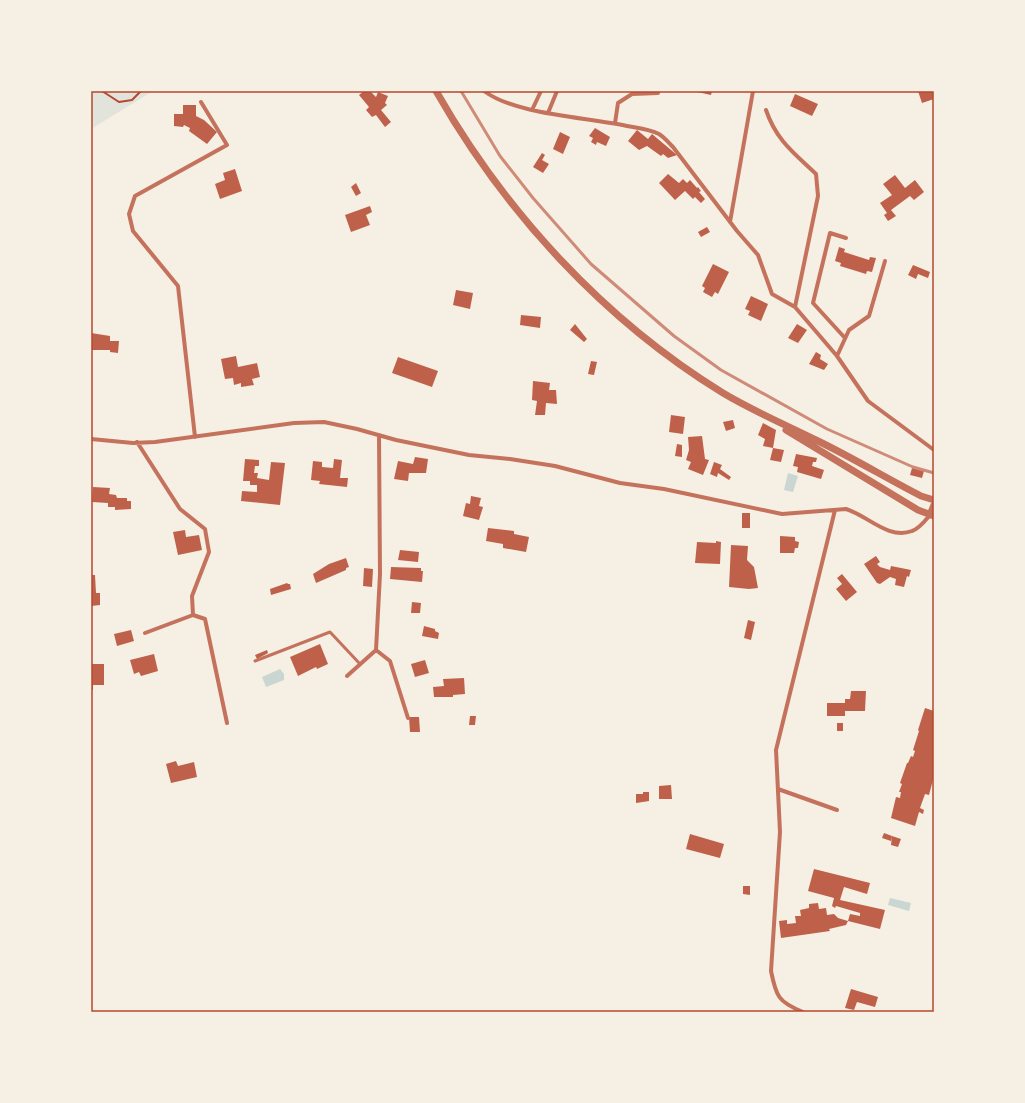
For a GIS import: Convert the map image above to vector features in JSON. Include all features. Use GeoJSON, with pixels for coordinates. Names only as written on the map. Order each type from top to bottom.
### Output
{"type":"FeatureCollection","features":[{"type":"Feature","properties":{"kind":"street"},"geometry":{"type":"LineString","coordinates":[[436,91],[460,131],[494,180],[551,248],[602,301],[688,370],[724,393],[758,412],[825,455],[918,510],[932,516]]}},
{"type":"Feature","properties":{"kind":"street"},"geometry":{"type":"LineString","coordinates":[[484,91],[494,98],[532,110],[615,123],[648,130],[660,135],[673,147],[730,222],[758,255],[772,294],[795,307],[837,356],[868,402],[934,450]]}},
{"type":"Feature","properties":{"kind":"street"},"geometry":{"type":"LineString","coordinates":[[532,110],[541,91]]}},
{"type":"Feature","properties":{"kind":"street"},"geometry":{"type":"LineString","coordinates":[[548,113],[557,91]]}},
{"type":"Feature","properties":{"kind":"street"},"geometry":{"type":"LineString","coordinates":[[615,123],[618,103],[632,94],[658,93],[658,91]]}},
{"type":"Feature","properties":{"kind":"street"},"geometry":{"type":"LineString","coordinates":[[730,222],[753,91]]}},
{"type":"Feature","properties":{"kind":"street"},"geometry":{"type":"LineString","coordinates":[[194,436],[178,286],[133,231],[129,214],[135,196],[227,145],[201,102]]}},
{"type":"Feature","properties":{"kind":"street"},"geometry":{"type":"LineString","coordinates":[[766,110],[772,128],[786,145],[816,174],[818,196],[795,307]]}},
{"type":"Feature","properties":{"kind":"street"},"geometry":{"type":"LineString","coordinates":[[845,338],[813,303],[830,233],[846,238]]}},
{"type":"Feature","properties":{"kind":"street"},"geometry":{"type":"LineString","coordinates":[[837,356],[849,330],[869,316],[885,261]]}},
{"type":"Feature","properties":{"kind":"street"},"geometry":{"type":"LineString","coordinates":[[758,412],[819,441],[921,496],[934,500]]}},
{"type":"Feature","properties":{"kind":"street"},"geometry":{"type":"LineString","coordinates":[[91,439],[137,442],[294,423],[324,422],[469,455],[510,459],[555,466],[620,483],[664,489],[782,514],[846,510],[855,512],[882,528],[902,533],[912,532],[932,516],[934,505]]}},
{"type":"Feature","properties":{"kind":"street"},"geometry":{"type":"LineString","coordinates":[[347,676],[376,650],[380,574],[379,435]]}},
{"type":"Feature","properties":{"kind":"street"},"geometry":{"type":"LineString","coordinates":[[137,442],[180,509],[205,529],[209,552],[192,596],[193,615]]}},
{"type":"Feature","properties":{"kind":"street"},"geometry":{"type":"LineString","coordinates":[[803,1012],[788,1006],[776,993],[771,971],[780,832],[776,750],[835,510]]}},
{"type":"Feature","properties":{"kind":"street"},"geometry":{"type":"LineString","coordinates":[[145,633],[193,615],[205,619],[227,723]]}},
{"type":"Feature","properties":{"kind":"street"},"geometry":{"type":"LineString","coordinates":[[376,650],[390,661],[408,718]]}},
{"type":"Feature","properties":{"kind":"street"},"geometry":{"type":"LineString","coordinates":[[778,789],[837,810]]}},
{"type":"Feature","properties":{"kind":"lane"},"geometry":{"type":"LineString","coordinates":[[255,661],[330,632],[360,664]]}},
{"type":"Feature","properties":{"kind":"path"},"geometry":{"type":"LineString","coordinates":[[102,91],[119,102],[132,100],[141,91]]}},
{"type":"Feature","properties":{"kind":"shaded area"},"geometry":{"type":"Polygon","coordinates":[[[91,91],[153,91],[91,129],[91,91]]]}},
{"type":"Feature","properties":{"kind":"shaded area"},"geometry":{"type":"Polygon","coordinates":[[[788,473],[798,476],[793,492],[784,490],[788,473]]]}},
{"type":"Feature","properties":{"kind":"shaded area"},"geometry":{"type":"Polygon","coordinates":[[[280,669],[284,674],[284,680],[266,687],[262,677],[280,669]]]}},
{"type":"Feature","properties":{"kind":"shaded area"},"geometry":{"type":"Polygon","coordinates":[[[890,898],[911,903],[909,911],[888,905],[890,898]]]}},
{"type":"Feature","properties":{"kind":"building"},"geometry":{"type":"Polygon","coordinates":[[[364,91],[370,91],[376,97],[378,92],[388,96],[385,103],[387,105],[381,110],[391,122],[385,127],[376,115],[372,117],[366,110],[369,107],[359,95],[364,91]]]}},
{"type":"Feature","properties":{"kind":"building"},"geometry":{"type":"Polygon","coordinates":[[[693,91],[712,91],[711,95],[693,91]]]}},
{"type":"Feature","properties":{"kind":"building"},"geometry":{"type":"Polygon","coordinates":[[[918,91],[934,91],[934,99],[922,103],[918,91]]]}},
{"type":"Feature","properties":{"kind":"building"},"geometry":{"type":"Polygon","coordinates":[[[795,94],[818,104],[812,116],[790,106],[795,94]]]}},
{"type":"Feature","properties":{"kind":"building"},"geometry":{"type":"Polygon","coordinates":[[[183,105],[196,105],[196,116],[204,120],[217,132],[207,144],[189,131],[190,128],[184,125],[183,127],[174,126],[174,114],[183,114],[183,105]]]}},
{"type":"Feature","properties":{"kind":"building"},"geometry":{"type":"Polygon","coordinates":[[[595,128],[610,137],[606,146],[597,142],[596,145],[591,142],[593,138],[589,136],[595,128]]]}},
{"type":"Feature","properties":{"kind":"building"},"geometry":{"type":"Polygon","coordinates":[[[637,130],[648,139],[652,134],[677,155],[668,158],[663,154],[661,156],[647,146],[639,150],[628,141],[637,130]]]}},
{"type":"Feature","properties":{"kind":"building"},"geometry":{"type":"Polygon","coordinates":[[[560,132],[570,137],[563,154],[553,149],[560,132]]]}},
{"type":"Feature","properties":{"kind":"building"},"geometry":{"type":"Polygon","coordinates":[[[542,153],[545,155],[542,160],[549,164],[543,173],[533,167],[542,153]]]}},
{"type":"Feature","properties":{"kind":"building"},"geometry":{"type":"Polygon","coordinates":[[[235,169],[242,191],[220,199],[215,184],[225,180],[223,173],[235,169]]]}},
{"type":"Feature","properties":{"kind":"building"},"geometry":{"type":"Polygon","coordinates":[[[668,174],[679,183],[683,179],[687,183],[690,180],[697,188],[698,187],[701,191],[699,192],[705,199],[701,203],[695,197],[693,199],[685,191],[675,200],[659,183],[668,174]]]}},
{"type":"Feature","properties":{"kind":"building"},"geometry":{"type":"Polygon","coordinates":[[[895,175],[905,188],[915,180],[924,192],[914,200],[910,196],[891,210],[896,216],[888,221],[884,215],[887,213],[880,203],[892,195],[883,184],[895,175]]]}},
{"type":"Feature","properties":{"kind":"building"},"geometry":{"type":"Polygon","coordinates":[[[356,183],[361,193],[356,196],[351,187],[356,183]]]}},
{"type":"Feature","properties":{"kind":"building"},"geometry":{"type":"Polygon","coordinates":[[[370,206],[372,212],[366,215],[370,225],[351,232],[345,215],[370,206]]]}},
{"type":"Feature","properties":{"kind":"building"},"geometry":{"type":"Polygon","coordinates":[[[707,227],[710,232],[701,237],[698,232],[707,227]]]}},
{"type":"Feature","properties":{"kind":"building"},"geometry":{"type":"Polygon","coordinates":[[[839,247],[845,249],[844,252],[869,260],[870,257],[876,258],[872,272],[867,271],[866,274],[840,266],[841,263],[835,261],[839,247]]]}},
{"type":"Feature","properties":{"kind":"building"},"geometry":{"type":"Polygon","coordinates":[[[713,264],[729,272],[718,294],[715,292],[712,297],[703,292],[705,288],[702,286],[713,264]]]}},
{"type":"Feature","properties":{"kind":"building"},"geometry":{"type":"Polygon","coordinates":[[[913,265],[930,272],[928,278],[918,274],[916,279],[908,275],[913,265]]]}},
{"type":"Feature","properties":{"kind":"building"},"geometry":{"type":"Polygon","coordinates":[[[456,290],[473,293],[470,309],[453,305],[456,290]]]}},
{"type":"Feature","properties":{"kind":"building"},"geometry":{"type":"Polygon","coordinates":[[[751,296],[768,304],[761,321],[748,315],[750,311],[745,309],[751,296]]]}},
{"type":"Feature","properties":{"kind":"building"},"geometry":{"type":"Polygon","coordinates":[[[521,315],[541,317],[540,328],[520,325],[521,315]]]}},
{"type":"Feature","properties":{"kind":"building"},"geometry":{"type":"Polygon","coordinates":[[[575,324],[587,339],[584,342],[570,330],[575,324]]]}},
{"type":"Feature","properties":{"kind":"building"},"geometry":{"type":"Polygon","coordinates":[[[797,324],[807,330],[798,343],[788,338],[797,324]]]}},
{"type":"Feature","properties":{"kind":"building"},"geometry":{"type":"Polygon","coordinates":[[[91,333],[110,336],[110,341],[119,341],[118,353],[110,352],[110,350],[91,350],[91,333]]]}},
{"type":"Feature","properties":{"kind":"building"},"geometry":{"type":"Polygon","coordinates":[[[816,352],[821,355],[820,359],[828,364],[824,370],[809,364],[816,352]]]}},
{"type":"Feature","properties":{"kind":"building"},"geometry":{"type":"Polygon","coordinates":[[[236,356],[238,367],[257,363],[260,377],[252,379],[254,385],[241,387],[241,383],[234,385],[233,378],[225,379],[221,359],[236,356]]]}},
{"type":"Feature","properties":{"kind":"building"},"geometry":{"type":"Polygon","coordinates":[[[398,357],[438,371],[432,387],[392,373],[398,357]]]}},
{"type":"Feature","properties":{"kind":"building"},"geometry":{"type":"Polygon","coordinates":[[[591,361],[597,362],[594,375],[588,374],[591,361]]]}},
{"type":"Feature","properties":{"kind":"building"},"geometry":{"type":"Polygon","coordinates":[[[533,381],[550,383],[549,390],[556,390],[557,404],[546,403],[545,415],[535,415],[537,401],[532,400],[533,381]]]}},
{"type":"Feature","properties":{"kind":"building"},"geometry":{"type":"Polygon","coordinates":[[[671,415],[685,417],[683,434],[669,432],[671,415]]]}},
{"type":"Feature","properties":{"kind":"building"},"geometry":{"type":"Polygon","coordinates":[[[733,420],[735,428],[726,431],[723,422],[733,420]]]}},
{"type":"Feature","properties":{"kind":"building"},"geometry":{"type":"Polygon","coordinates":[[[763,423],[776,430],[773,448],[763,446],[765,439],[758,435],[763,423]]]}},
{"type":"Feature","properties":{"kind":"building"},"geometry":{"type":"Polygon","coordinates":[[[702,436],[705,459],[709,460],[703,475],[688,469],[691,462],[686,460],[689,450],[688,437],[702,436]]]}},
{"type":"Feature","properties":{"kind":"building"},"geometry":{"type":"Polygon","coordinates":[[[677,444],[682,445],[682,457],[675,456],[677,444]]]}},
{"type":"Feature","properties":{"kind":"building"},"geometry":{"type":"Polygon","coordinates":[[[773,448],[784,450],[781,462],[770,460],[773,448]]]}},
{"type":"Feature","properties":{"kind":"building"},"geometry":{"type":"Polygon","coordinates":[[[796,454],[817,458],[816,462],[813,462],[812,466],[824,470],[821,479],[797,472],[798,467],[793,466],[796,454]]]}},
{"type":"Feature","properties":{"kind":"building"},"geometry":{"type":"Polygon","coordinates":[[[415,457],[428,459],[426,473],[409,473],[408,481],[394,479],[398,461],[413,464],[415,457]]]}},
{"type":"Feature","properties":{"kind":"building"},"geometry":{"type":"Polygon","coordinates":[[[245,459],[259,460],[259,466],[255,466],[254,473],[258,473],[257,478],[269,480],[271,462],[285,463],[280,505],[241,501],[242,491],[257,492],[257,485],[250,485],[250,481],[243,481],[245,459]]]}},
{"type":"Feature","properties":{"kind":"building"},"geometry":{"type":"Polygon","coordinates":[[[334,459],[342,460],[340,478],[348,478],[347,487],[319,484],[320,481],[311,480],[313,461],[322,462],[322,467],[333,468],[334,459]]]}},
{"type":"Feature","properties":{"kind":"building"},"geometry":{"type":"Polygon","coordinates":[[[714,462],[722,465],[720,469],[731,477],[729,480],[718,473],[717,477],[710,474],[714,462]]]}},
{"type":"Feature","properties":{"kind":"building"},"geometry":{"type":"Polygon","coordinates":[[[912,468],[924,471],[922,478],[910,475],[912,468]]]}},
{"type":"Feature","properties":{"kind":"building"},"geometry":{"type":"Polygon","coordinates":[[[93,487],[110,488],[109,494],[116,495],[117,498],[127,498],[127,501],[131,501],[131,509],[115,510],[115,507],[108,507],[108,503],[92,502],[93,487]]]}},
{"type":"Feature","properties":{"kind":"building"},"geometry":{"type":"Polygon","coordinates":[[[471,496],[481,498],[479,506],[483,507],[479,520],[463,516],[466,503],[470,504],[471,496]]]}},
{"type":"Feature","properties":{"kind":"building"},"geometry":{"type":"Polygon","coordinates":[[[742,513],[750,513],[750,528],[742,528],[742,513]]]}},
{"type":"Feature","properties":{"kind":"building"},"geometry":{"type":"Polygon","coordinates":[[[488,528],[514,531],[514,534],[529,537],[526,552],[503,548],[503,544],[486,541],[488,528]]]}},
{"type":"Feature","properties":{"kind":"building"},"geometry":{"type":"Polygon","coordinates":[[[185,530],[186,537],[199,535],[202,550],[178,555],[173,532],[185,530]]]}},
{"type":"Feature","properties":{"kind":"building"},"geometry":{"type":"Polygon","coordinates":[[[780,536],[795,537],[795,541],[799,542],[798,548],[795,548],[794,553],[780,553],[780,536]]]}},
{"type":"Feature","properties":{"kind":"building"},"geometry":{"type":"Polygon","coordinates":[[[716,541],[721,542],[720,564],[695,563],[697,542],[716,543],[716,541]]]}},
{"type":"Feature","properties":{"kind":"building"},"geometry":{"type":"Polygon","coordinates":[[[731,545],[748,546],[747,560],[754,567],[758,588],[749,589],[729,587],[731,545]]]}},
{"type":"Feature","properties":{"kind":"building"},"geometry":{"type":"Polygon","coordinates":[[[400,550],[419,552],[418,562],[398,560],[400,550]]]}},
{"type":"Feature","properties":{"kind":"building"},"geometry":{"type":"Polygon","coordinates":[[[876,556],[880,562],[877,564],[880,567],[890,570],[891,566],[911,570],[909,577],[907,576],[904,587],[895,585],[896,579],[890,577],[880,584],[877,583],[864,564],[876,556]]]}},
{"type":"Feature","properties":{"kind":"building"},"geometry":{"type":"Polygon","coordinates":[[[346,558],[349,567],[346,568],[346,570],[316,583],[313,574],[329,564],[346,558]]]}},
{"type":"Feature","properties":{"kind":"building"},"geometry":{"type":"Polygon","coordinates":[[[391,567],[421,568],[421,571],[423,571],[422,582],[390,579],[391,567]]]}},
{"type":"Feature","properties":{"kind":"building"},"geometry":{"type":"Polygon","coordinates":[[[364,568],[373,569],[372,587],[363,586],[364,568]]]}},
{"type":"Feature","properties":{"kind":"building"},"geometry":{"type":"Polygon","coordinates":[[[842,574],[857,592],[846,601],[836,589],[842,584],[837,578],[842,574]]]}},
{"type":"Feature","properties":{"kind":"building"},"geometry":{"type":"Polygon","coordinates":[[[91,575],[95,575],[96,593],[100,593],[100,605],[91,606],[91,575]]]}},
{"type":"Feature","properties":{"kind":"building"},"geometry":{"type":"Polygon","coordinates":[[[287,583],[290,584],[291,589],[271,595],[270,589],[287,583]]]}},
{"type":"Feature","properties":{"kind":"building"},"geometry":{"type":"Polygon","coordinates":[[[412,602],[421,603],[420,613],[411,613],[412,602]]]}},
{"type":"Feature","properties":{"kind":"building"},"geometry":{"type":"Polygon","coordinates":[[[748,620],[755,622],[751,640],[744,638],[748,620]]]}},
{"type":"Feature","properties":{"kind":"building"},"geometry":{"type":"Polygon","coordinates":[[[424,626],[435,629],[435,631],[439,633],[438,639],[422,636],[424,626]]]}},
{"type":"Feature","properties":{"kind":"building"},"geometry":{"type":"Polygon","coordinates":[[[131,630],[134,641],[117,646],[114,634],[131,630]]]}},
{"type":"Feature","properties":{"kind":"building"},"geometry":{"type":"Polygon","coordinates":[[[320,644],[328,664],[317,669],[316,667],[298,676],[290,657],[320,644]]]}},
{"type":"Feature","properties":{"kind":"building"},"geometry":{"type":"Polygon","coordinates":[[[267,650],[268,653],[257,659],[255,655],[267,650]]]}},
{"type":"Feature","properties":{"kind":"building"},"geometry":{"type":"Polygon","coordinates":[[[154,654],[158,671],[141,676],[139,672],[134,674],[130,660],[154,654]]]}},
{"type":"Feature","properties":{"kind":"building"},"geometry":{"type":"Polygon","coordinates":[[[425,660],[429,673],[415,677],[411,664],[425,660]]]}},
{"type":"Feature","properties":{"kind":"building"},"geometry":{"type":"Polygon","coordinates":[[[91,664],[104,664],[104,685],[93,685],[93,690],[91,690],[91,664]]]}},
{"type":"Feature","properties":{"kind":"building"},"geometry":{"type":"Polygon","coordinates":[[[464,678],[465,694],[453,695],[453,697],[434,697],[433,687],[444,686],[443,679],[464,678]]]}},
{"type":"Feature","properties":{"kind":"building"},"geometry":{"type":"Polygon","coordinates":[[[851,691],[866,691],[865,711],[845,711],[845,716],[827,716],[827,703],[845,703],[845,699],[850,699],[851,691]]]}},
{"type":"Feature","properties":{"kind":"building"},"geometry":{"type":"Polygon","coordinates":[[[925,708],[934,711],[934,776],[929,795],[925,794],[920,808],[924,810],[923,814],[919,812],[915,826],[891,818],[896,797],[900,798],[901,792],[899,792],[902,784],[900,783],[907,763],[911,756],[913,757],[915,751],[913,750],[925,708]]]}},
{"type":"Feature","properties":{"kind":"building"},"geometry":{"type":"Polygon","coordinates":[[[470,716],[476,716],[475,725],[469,725],[470,716]]]}},
{"type":"Feature","properties":{"kind":"building"},"geometry":{"type":"Polygon","coordinates":[[[409,717],[419,717],[420,732],[410,732],[409,717]]]}},
{"type":"Feature","properties":{"kind":"building"},"geometry":{"type":"Polygon","coordinates":[[[837,723],[843,723],[843,731],[837,731],[837,723]]]}},
{"type":"Feature","properties":{"kind":"building"},"geometry":{"type":"Polygon","coordinates":[[[176,761],[178,766],[194,762],[197,777],[171,783],[166,764],[176,761]]]}},
{"type":"Feature","properties":{"kind":"building"},"geometry":{"type":"Polygon","coordinates":[[[671,785],[672,799],[659,799],[659,786],[671,785]]]}},
{"type":"Feature","properties":{"kind":"building"},"geometry":{"type":"Polygon","coordinates":[[[643,792],[649,792],[649,801],[636,803],[636,794],[643,794],[643,792]]]}},
{"type":"Feature","properties":{"kind":"building"},"geometry":{"type":"Polygon","coordinates":[[[884,833],[892,836],[891,841],[882,838],[884,833]]]}},
{"type":"Feature","properties":{"kind":"building"},"geometry":{"type":"Polygon","coordinates":[[[690,834],[724,844],[720,858],[686,849],[690,834]]]}},
{"type":"Feature","properties":{"kind":"building"},"geometry":{"type":"Polygon","coordinates":[[[892,836],[901,839],[898,847],[891,845],[892,836]]]}},
{"type":"Feature","properties":{"kind":"building"},"geometry":{"type":"Polygon","coordinates":[[[814,869],[870,883],[867,894],[844,887],[840,900],[885,910],[880,929],[848,921],[850,914],[860,916],[860,913],[836,906],[835,908],[832,906],[834,898],[808,891],[814,869]]]}},
{"type":"Feature","properties":{"kind":"building"},"geometry":{"type":"Polygon","coordinates":[[[743,886],[750,886],[750,895],[743,894],[743,886]]]}},
{"type":"Feature","properties":{"kind":"building"},"geometry":{"type":"Polygon","coordinates":[[[818,903],[819,909],[826,908],[827,915],[834,914],[838,918],[848,921],[846,925],[829,929],[830,931],[781,938],[779,921],[787,920],[787,924],[796,923],[795,916],[801,916],[800,910],[809,908],[809,904],[818,903]]]}},
{"type":"Feature","properties":{"kind":"building"},"geometry":{"type":"Polygon","coordinates":[[[851,989],[878,997],[875,1007],[857,1002],[854,1010],[845,1008],[851,989]]]}},
{"type":"Feature","properties":{"kind":"railway"},"geometry":{"type":"LineString","coordinates":[[461,91],[500,156],[533,198],[591,264],[674,336],[721,370],[827,429],[913,467],[934,473]]}}]}
